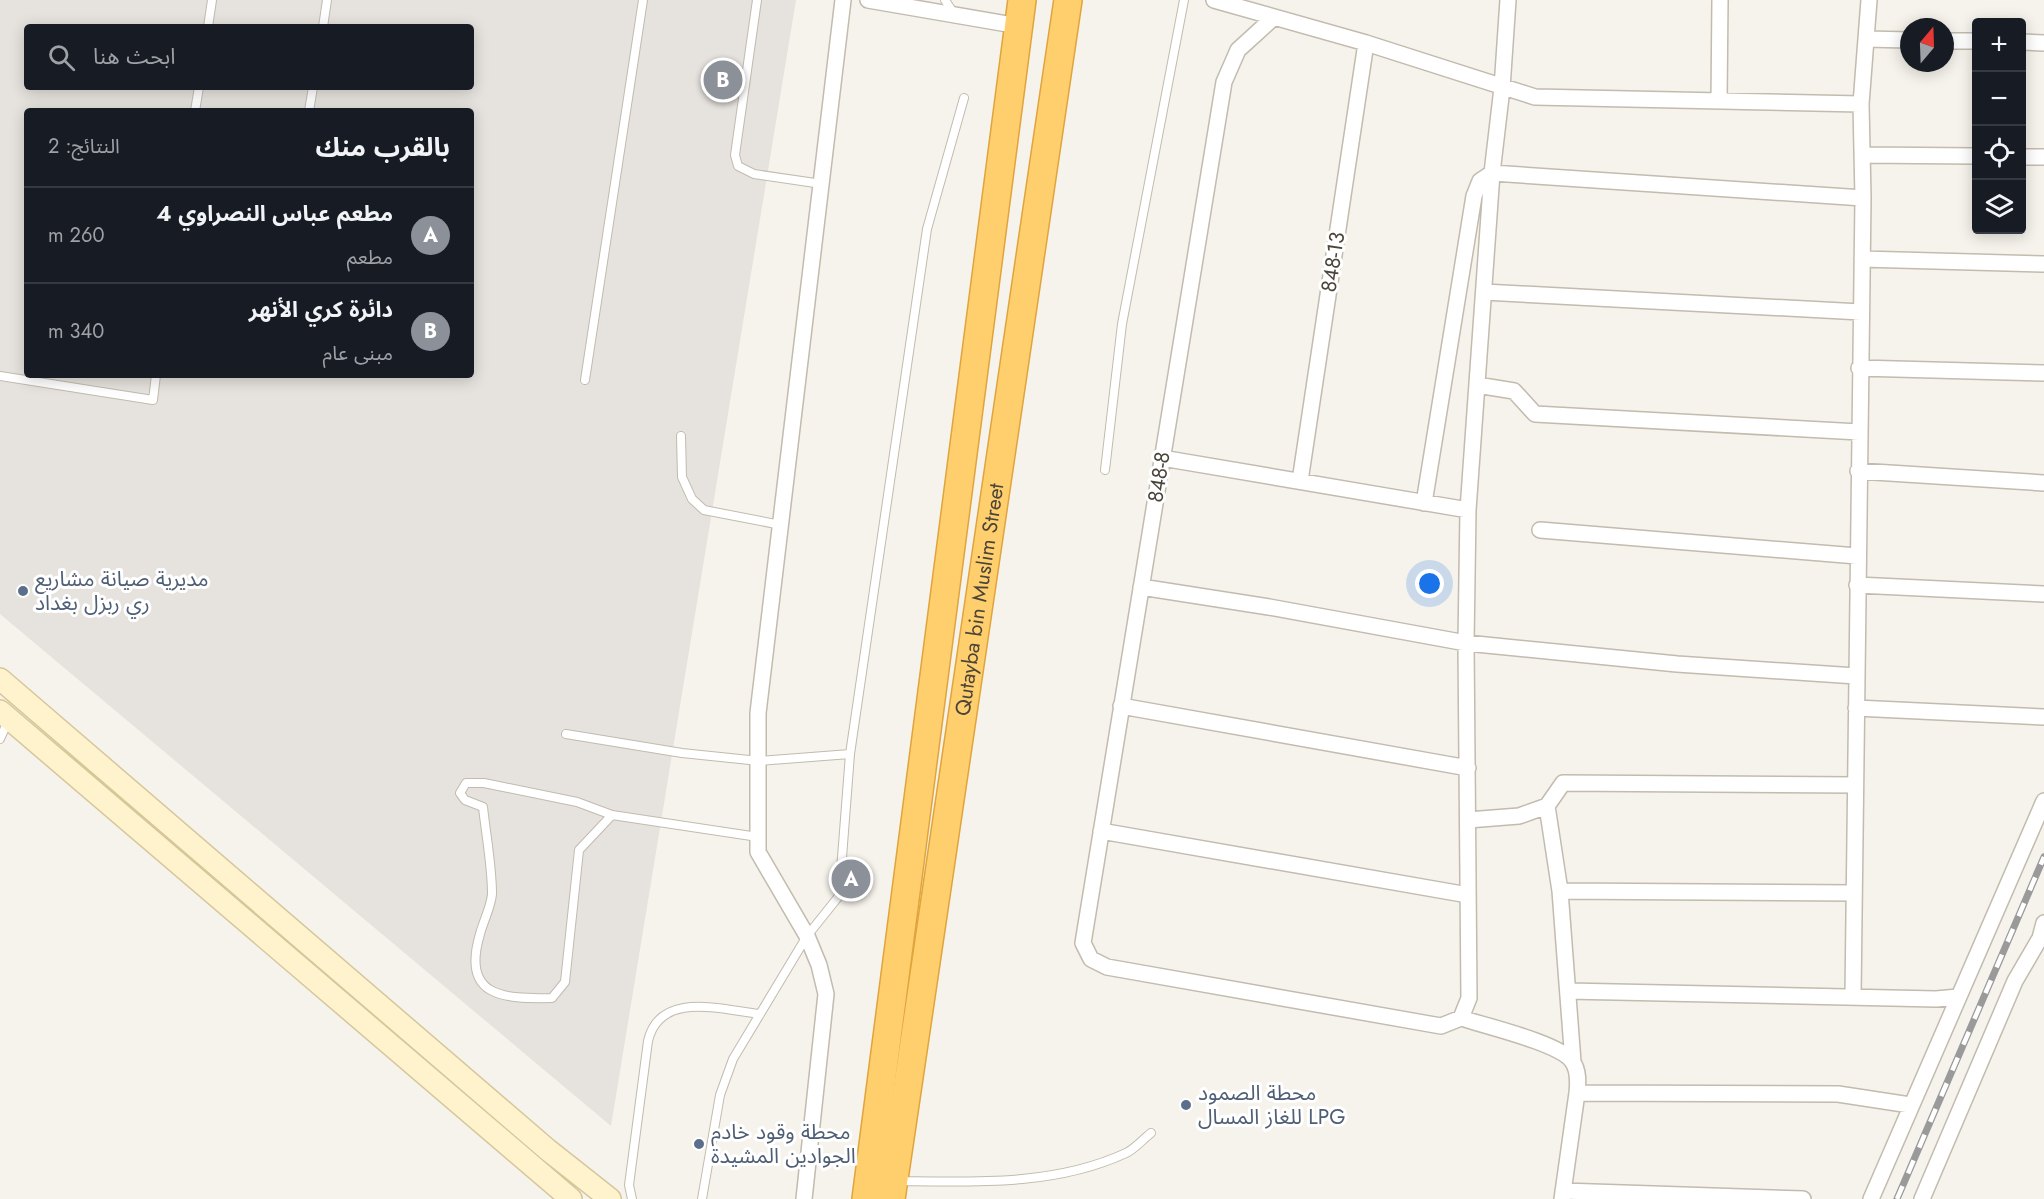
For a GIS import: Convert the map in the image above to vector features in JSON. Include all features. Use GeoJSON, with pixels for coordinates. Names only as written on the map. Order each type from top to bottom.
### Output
{"type":"FeatureCollection","features":[{"type":"Feature","properties":{"kind":"highway","name":"Qutayba bin Muslim Street"},"geometry":{"type":"LineString","coordinates":[[892,1190],[1068,0]]}},
{"type":"Feature","properties":{"kind":"highway","name":"Qutayba bin Muslim Street"},"geometry":{"type":"LineString","coordinates":[[866,1199],[1020,13]]}},
{"type":"Feature","properties":{"kind":"street"},"geometry":{"type":"LineString","coordinates":[[804,1199],[826,994],[819,965],[807,936],[758,852],[758,713],[843,0]]}},
{"type":"Feature","properties":{"kind":"street"},"geometry":{"type":"LineString","coordinates":[[868,0],[955,15],[1020,13]]}},
{"type":"Feature","properties":{"kind":"street"},"geometry":{"type":"LineString","coordinates":[[1214,0],[1272,19],[1366,43],[1502,88],[1551,99],[1861,104]]}},
{"type":"Feature","properties":{"kind":"street"},"geometry":{"type":"LineString","coordinates":[[1508,0],[1502,88],[1492,173],[1468,510],[1466,643],[1469,998],[1461,1018],[1557,1049],[1573,1062]]}},
{"type":"Feature","properties":{"kind":"street"},"geometry":{"type":"LineString","coordinates":[[1719,101],[1720,0]]}},
{"type":"Feature","properties":{"kind":"street"},"geometry":{"type":"LineString","coordinates":[[1853,996],[1859,368],[1863,198],[1861,104],[1869,0]]}},
{"type":"Feature","properties":{"kind":"street","name":"848-8"},"geometry":{"type":"LineString","coordinates":[[1272,19],[1238,50],[1227,71],[1084,934],[1086,952],[1098,965],[1441,1026],[1461,1018]]}},
{"type":"Feature","properties":{"kind":"street"},"geometry":{"type":"LineString","coordinates":[[1866,39],[1900,40]]}},
{"type":"Feature","properties":{"kind":"street"},"geometry":{"type":"LineString","coordinates":[[1954,41],[1972,42]]}},
{"type":"Feature","properties":{"kind":"street"},"geometry":{"type":"LineString","coordinates":[[2026,42],[2044,43]]}},
{"type":"Feature","properties":{"kind":"street","name":"848-13"},"geometry":{"type":"LineString","coordinates":[[1300,481],[1366,43]]}},
{"type":"Feature","properties":{"kind":"street"},"geometry":{"type":"LineString","coordinates":[[1862,155],[1972,156]]}},
{"type":"Feature","properties":{"kind":"street"},"geometry":{"type":"LineString","coordinates":[[2026,157],[2044,157]]}},
{"type":"Feature","properties":{"kind":"street"},"geometry":{"type":"LineString","coordinates":[[1424,503],[1474,196],[1480,181],[1492,173],[1863,198]]}},
{"type":"Feature","properties":{"kind":"street"},"geometry":{"type":"LineString","coordinates":[[1862,259],[2044,264]]}},
{"type":"Feature","properties":{"kind":"street"},"geometry":{"type":"LineString","coordinates":[[1484,292],[1861,312]]}},
{"type":"Feature","properties":{"kind":"street"},"geometry":{"type":"LineString","coordinates":[[1859,368],[2044,373]]}},
{"type":"Feature","properties":{"kind":"street"},"geometry":{"type":"LineString","coordinates":[[1477,385],[1514,391],[1535,414],[1859,432]]}},
{"type":"Feature","properties":{"kind":"street"},"geometry":{"type":"LineString","coordinates":[[1162,458],[1468,510]]}},
{"type":"Feature","properties":{"kind":"street"},"geometry":{"type":"LineString","coordinates":[[1858,471],[2044,483]]}},
{"type":"Feature","properties":{"kind":"street"},"geometry":{"type":"LineString","coordinates":[[1540,530],[1857,556]]}},
{"type":"Feature","properties":{"kind":"street"},"geometry":{"type":"LineString","coordinates":[[1857,585],[2044,594]]}},
{"type":"Feature","properties":{"kind":"street"},"geometry":{"type":"LineString","coordinates":[[1141,587],[1269,607],[1466,643],[1677,664],[1856,676]]}},
{"type":"Feature","properties":{"kind":"street"},"geometry":{"type":"LineString","coordinates":[[0,679],[548,1150],[610,1199]]}},
{"type":"Feature","properties":{"kind":"street"},"geometry":{"type":"LineString","coordinates":[[1121,706],[1468,768]]}},
{"type":"Feature","properties":{"kind":"street"},"geometry":{"type":"LineString","coordinates":[[1856,708],[2044,717]]}},
{"type":"Feature","properties":{"kind":"street"},"geometry":{"type":"LineString","coordinates":[[4,715],[570,1199]]}},
{"type":"Feature","properties":{"kind":"street"},"geometry":{"type":"LineString","coordinates":[[1468,820],[1520,816],[1546,806],[1563,783],[1855,784]]}},
{"type":"Feature","properties":{"kind":"street"},"geometry":{"type":"LineString","coordinates":[[1870,1199],[2044,801]]}},
{"type":"Feature","properties":{"kind":"street"},"geometry":{"type":"LineString","coordinates":[[1546,806],[1560,891],[1573,1062],[1578,1077],[1562,1195],[1803,1199]]}},
{"type":"Feature","properties":{"kind":"street"},"geometry":{"type":"LineString","coordinates":[[1101,831],[1468,895]]}},
{"type":"Feature","properties":{"kind":"street"},"geometry":{"type":"LineString","coordinates":[[1560,891],[1854,893]]}},
{"type":"Feature","properties":{"kind":"street"},"geometry":{"type":"LineString","coordinates":[[1922,1199],[2015,981],[2043,933]]}},
{"type":"Feature","properties":{"kind":"street"},"geometry":{"type":"LineString","coordinates":[[1568,992],[1936,999],[1958,997]]}},
{"type":"Feature","properties":{"kind":"street"},"geometry":{"type":"LineString","coordinates":[[1577,1093],[1838,1094],[1910,1105]]}},
{"type":"Feature","properties":{"kind":"lane"},"geometry":{"type":"LineString","coordinates":[[208,24],[212,0]]}},
{"type":"Feature","properties":{"kind":"lane"},"geometry":{"type":"LineString","coordinates":[[323,24],[327,0]]}},
{"type":"Feature","properties":{"kind":"lane"},"geometry":{"type":"LineString","coordinates":[[585,380],[643,0]]}},
{"type":"Feature","properties":{"kind":"lane"},"geometry":{"type":"LineString","coordinates":[[757,0],[735,155],[738,166],[754,174],[822,184]]}},
{"type":"Feature","properties":{"kind":"lane"},"geometry":{"type":"LineString","coordinates":[[945,0],[955,15]]}},
{"type":"Feature","properties":{"kind":"lane"},"geometry":{"type":"LineString","coordinates":[[1105,470],[1122,324],[1184,0]]}},
{"type":"Feature","properties":{"kind":"lane"},"geometry":{"type":"LineString","coordinates":[[196,108],[198,90]]}},
{"type":"Feature","properties":{"kind":"lane"},"geometry":{"type":"LineString","coordinates":[[310,108],[312,90]]}},
{"type":"Feature","properties":{"kind":"lane"},"geometry":{"type":"LineString","coordinates":[[702,1199],[720,1095],[733,1059],[807,936],[839,896],[850,754],[927,229],[964,98]]}},
{"type":"Feature","properties":{"kind":"lane"},"geometry":{"type":"LineString","coordinates":[[0,376],[153,400],[156,378]]}},
{"type":"Feature","properties":{"kind":"lane"},"geometry":{"type":"LineString","coordinates":[[681,436],[682,477],[692,499],[704,510],[781,525]]}},
{"type":"Feature","properties":{"kind":"lane"},"geometry":{"type":"LineString","coordinates":[[0,739],[4,715]]}},
{"type":"Feature","properties":{"kind":"lane"},"geometry":{"type":"LineString","coordinates":[[566,734],[682,753],[759,761],[850,754]]}},
{"type":"Feature","properties":{"kind":"lane"},"geometry":{"type":"LineString","coordinates":[[612,815],[579,850],[565,982],[552,998],[513,999],[483,986],[476,976],[478,938],[492,897],[483,807],[465,800],[460,793],[466,783],[484,783],[577,802],[612,815],[758,837]]}},
{"type":"Feature","properties":{"kind":"lane"},"geometry":{"type":"LineString","coordinates":[[632,1199],[629,1191],[631,1174],[648,1041],[654,1024],[667,1012],[684,1007],[760,1014]]}},
{"type":"Feature","properties":{"kind":"lane"},"geometry":{"type":"LineString","coordinates":[[892,1190],[1005,1182],[1069,1171],[1127,1152],[1151,1133]]}},
{"type":"Feature","properties":{"kind":"shaded area"},"geometry":{"type":"Polygon","coordinates":[[[0,0],[796,0],[611,1126],[0,614],[0,0]]]}},
{"type":"Feature","properties":{"kind":"railway"},"geometry":{"type":"LineString","coordinates":[[1897,1199],[2044,857]]}},
{"type":"Feature","properties":{"kind":"place","name":"دائرة كري الأنهر"},"geometry":{"type":"Point","coordinates":[723,80]}},
{"type":"Feature","properties":{"kind":"place","name":"مديرية صيانة مشاريع ري ربزل بغداد"},"geometry":{"type":"Point","coordinates":[23,591]}},
{"type":"Feature","properties":{"kind":"place","name":"مطعم عباس النصراوي 4"},"geometry":{"type":"Point","coordinates":[851,879]}},
{"type":"Feature","properties":{"kind":"place","name":"محطة الصمود للغاز المسال LPG"},"geometry":{"type":"Point","coordinates":[1186,1105]}},
{"type":"Feature","properties":{"kind":"place","name":"محطة وقود خادم الجوادين المشيدة"},"geometry":{"type":"Point","coordinates":[699,1144]}}]}
